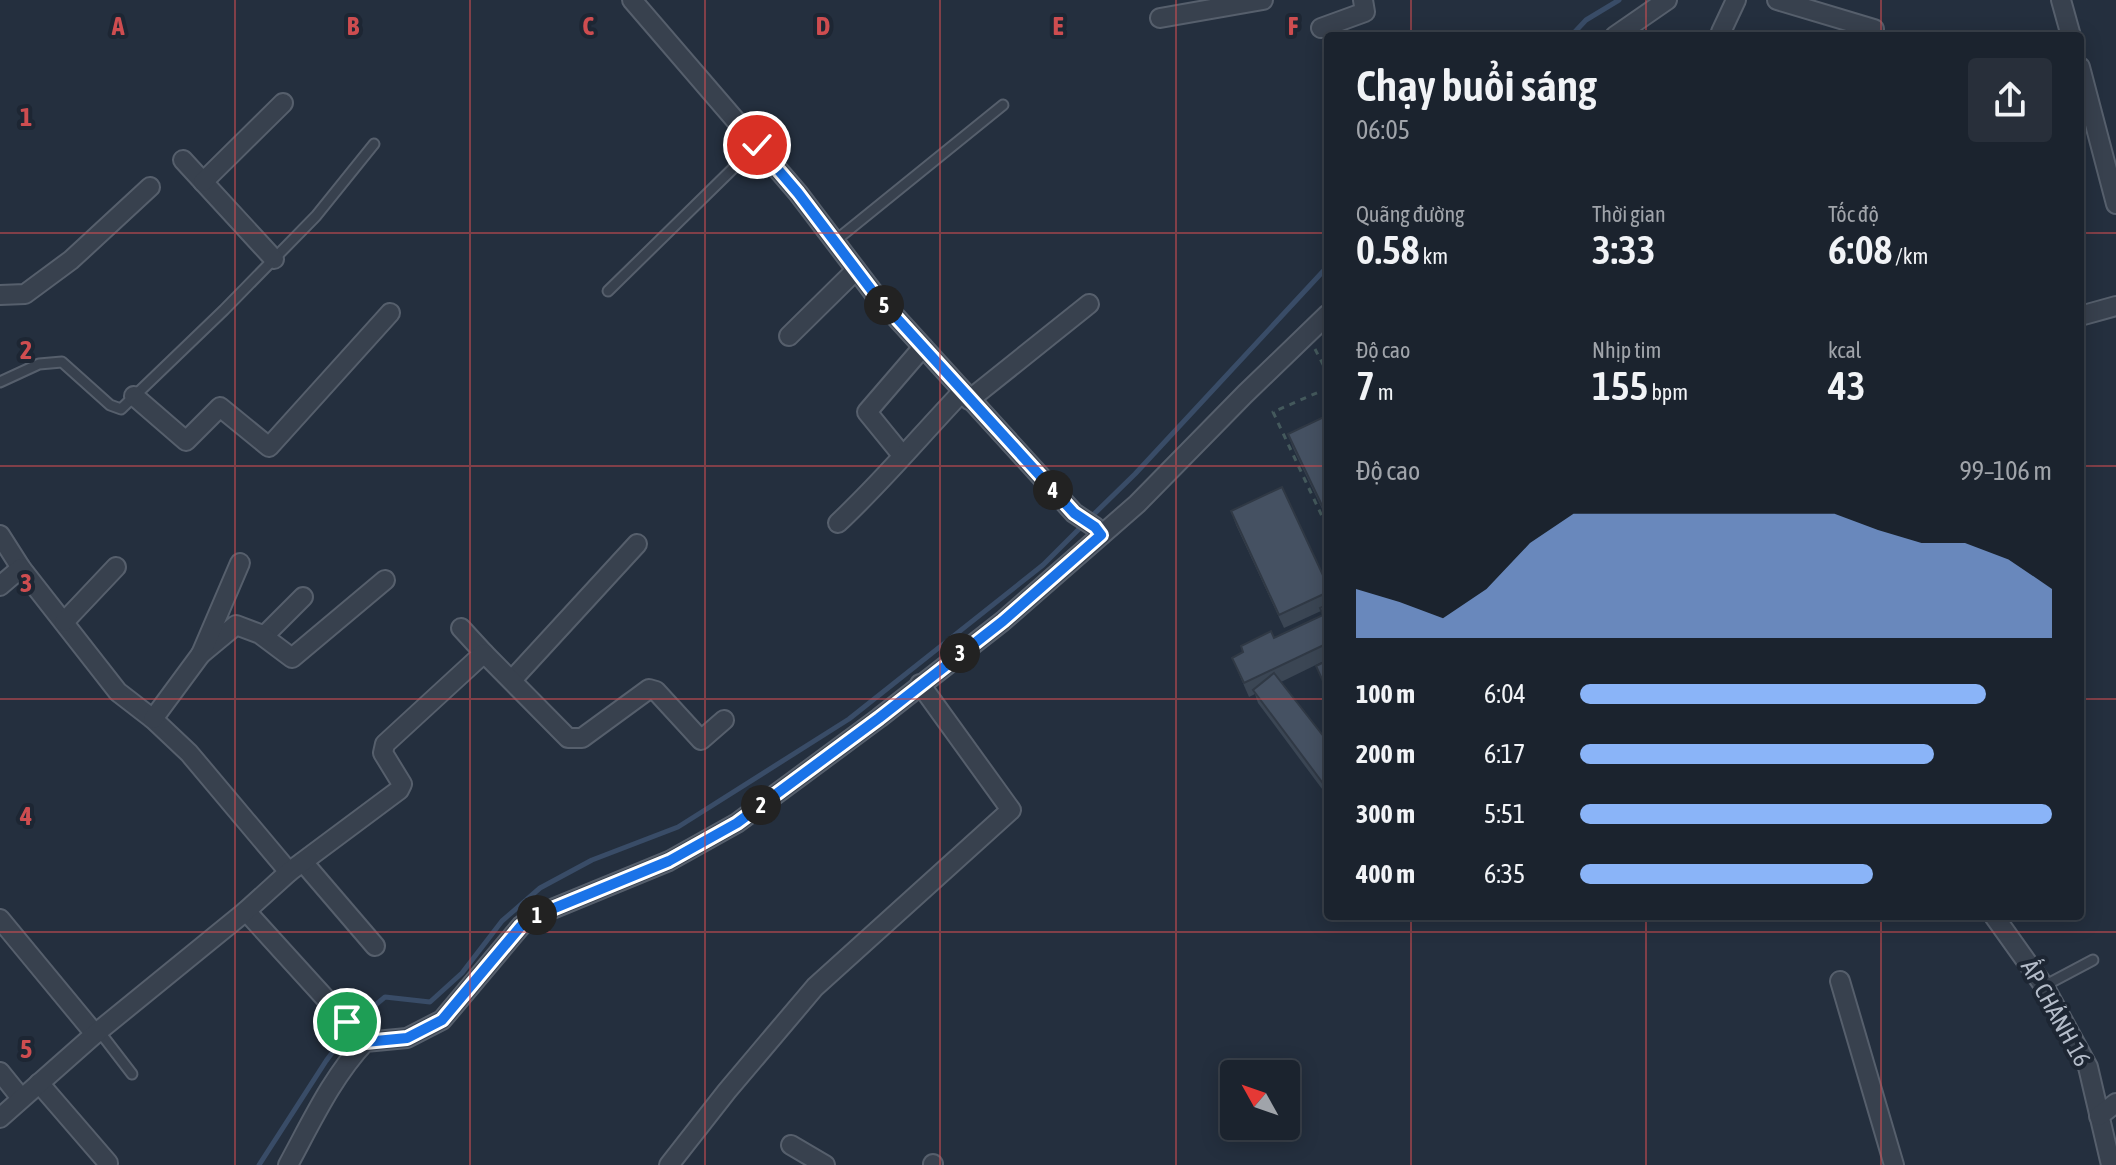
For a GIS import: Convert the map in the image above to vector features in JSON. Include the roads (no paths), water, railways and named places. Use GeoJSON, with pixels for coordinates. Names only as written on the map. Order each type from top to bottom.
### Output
{"type":"FeatureCollection","features":[{"type":"Feature","properties":{"kind":"street"},"geometry":{"type":"LineString","coordinates":[[632,0],[798,193],[873,292],[1074,513],[1098,531]]}},
{"type":"Feature","properties":{"kind":"street"},"geometry":{"type":"LineString","coordinates":[[1160,18],[1263,0]]}},
{"type":"Feature","properties":{"kind":"street"},"geometry":{"type":"LineString","coordinates":[[1321,28],[1365,12],[1363,0]]}},
{"type":"Feature","properties":{"kind":"street"},"geometry":{"type":"LineString","coordinates":[[1621,32],[1667,0]]}},
{"type":"Feature","properties":{"kind":"street"},"geometry":{"type":"LineString","coordinates":[[1721,32],[1736,0]]}},
{"type":"Feature","properties":{"kind":"street"},"geometry":{"type":"LineString","coordinates":[[1777,0],[1874,29]]}},
{"type":"Feature","properties":{"kind":"street"},"geometry":{"type":"LineString","coordinates":[[2061,0],[2070,32]]}},
{"type":"Feature","properties":{"kind":"street"},"geometry":{"type":"LineString","coordinates":[[2084,82],[2116,204]]}},
{"type":"Feature","properties":{"kind":"street"},"geometry":{"type":"LineString","coordinates":[[203,182],[283,103]]}},
{"type":"Feature","properties":{"kind":"street"},"geometry":{"type":"LineString","coordinates":[[183,160],[274,259]]}},
{"type":"Feature","properties":{"kind":"street"},"geometry":{"type":"LineString","coordinates":[[0,295],[25,294],[71,260],[150,187]]}},
{"type":"Feature","properties":{"kind":"street"},"geometry":{"type":"LineString","coordinates":[[789,336],[856,270]]}},
{"type":"Feature","properties":{"kind":"street"},"geometry":{"type":"LineString","coordinates":[[838,523],[879,485],[902,455],[966,395],[1089,304]]}},
{"type":"Feature","properties":{"kind":"street"},"geometry":{"type":"LineString","coordinates":[[2084,315],[2116,306]]}},
{"type":"Feature","properties":{"kind":"street"},"geometry":{"type":"LineString","coordinates":[[134,396],[186,441],[220,407],[269,447],[390,313]]}},
{"type":"Feature","properties":{"kind":"street"},"geometry":{"type":"LineString","coordinates":[[246,911],[357,1033],[407,1038],[442,1020],[521,926],[535,916],[669,861],[737,823],[1003,621],[1098,531],[1137,504],[1324,318]]}},
{"type":"Feature","properties":{"kind":"street"},"geometry":{"type":"LineString","coordinates":[[902,455],[867,412],[923,347]]}},
{"type":"Feature","properties":{"kind":"street"},"geometry":{"type":"LineString","coordinates":[[0,535],[21,568],[118,692],[189,753],[375,946]]}},
{"type":"Feature","properties":{"kind":"street"},"geometry":{"type":"LineString","coordinates":[[512,680],[637,544]]}},
{"type":"Feature","properties":{"kind":"street"},"geometry":{"type":"LineString","coordinates":[[153,719],[201,654],[240,563]]}},
{"type":"Feature","properties":{"kind":"street"},"geometry":{"type":"LineString","coordinates":[[64,622],[116,567]]}},
{"type":"Feature","properties":{"kind":"street"},"geometry":{"type":"LineString","coordinates":[[0,586],[21,568]]}},
{"type":"Feature","properties":{"kind":"street"},"geometry":{"type":"LineString","coordinates":[[201,654],[236,625],[264,636],[292,658],[385,580]]}},
{"type":"Feature","properties":{"kind":"street"},"geometry":{"type":"LineString","coordinates":[[264,636],[303,597]]}},
{"type":"Feature","properties":{"kind":"street"},"geometry":{"type":"LineString","coordinates":[[461,628],[568,738],[582,738],[649,689],[656,691],[701,740],[724,720]]}},
{"type":"Feature","properties":{"kind":"street"},"geometry":{"type":"LineString","coordinates":[[0,1118],[296,867],[399,790],[402,784],[383,753],[385,744],[484,653]]}},
{"type":"Feature","properties":{"kind":"street"},"geometry":{"type":"LineString","coordinates":[[669,1165],[815,987],[1011,810],[920,684]]}},
{"type":"Feature","properties":{"kind":"street"},"geometry":{"type":"LineString","coordinates":[[0,919],[97,1033]]}},
{"type":"Feature","properties":{"kind":"street","name":"ẤP CHÁNH 16"},"geometry":{"type":"LineString","coordinates":[[1997,920],[2044,986],[2088,1067],[2111,1165]]}},
{"type":"Feature","properties":{"kind":"street"},"geometry":{"type":"LineString","coordinates":[[1840,981],[1894,1165]]}},
{"type":"Feature","properties":{"kind":"street"},"geometry":{"type":"LineString","coordinates":[[288,1165],[353,1054],[357,1033]]}},
{"type":"Feature","properties":{"kind":"street"},"geometry":{"type":"LineString","coordinates":[[0,1072],[21,1098]]}},
{"type":"Feature","properties":{"kind":"street"},"geometry":{"type":"LineString","coordinates":[[39,1083],[108,1163]]}},
{"type":"Feature","properties":{"kind":"street"},"geometry":{"type":"LineString","coordinates":[[2099,1116],[2116,1103]]}},
{"type":"Feature","properties":{"kind":"street"},"geometry":{"type":"LineString","coordinates":[[791,1145],[825,1165]]}},
{"type":"Feature","properties":{"kind":"lane"},"geometry":{"type":"LineString","coordinates":[[835,241],[1003,105]]}},
{"type":"Feature","properties":{"kind":"lane"},"geometry":{"type":"LineString","coordinates":[[0,382],[39,364],[62,362],[110,405],[121,409],[316,216],[374,144]]}},
{"type":"Feature","properties":{"kind":"lane"},"geometry":{"type":"LineString","coordinates":[[608,291],[757,145]]}},
{"type":"Feature","properties":{"kind":"lane"},"geometry":{"type":"LineString","coordinates":[[2044,986],[2093,960]]}},
{"type":"Feature","properties":{"kind":"lane"},"geometry":{"type":"LineString","coordinates":[[97,1033],[132,1074]]}},
{"type":"Feature","properties":{"kind":"waterway"},"geometry":{"type":"LineString","coordinates":[[1575,32],[1586,20],[1619,0]]}},
{"type":"Feature","properties":{"kind":"waterway"},"geometry":{"type":"LineString","coordinates":[[1090,518],[1135,474],[1324,270]]}},
{"type":"Feature","properties":{"kind":"waterway"},"geometry":{"type":"LineString","coordinates":[[355,1022],[385,997],[430,1002],[462,973],[502,921],[540,888],[592,860],[678,827],[849,719],[1043,565],[1083,525]]}},
{"type":"Feature","properties":{"kind":"waterway"},"geometry":{"type":"LineString","coordinates":[[259,1165],[349,1030]]}}]}
